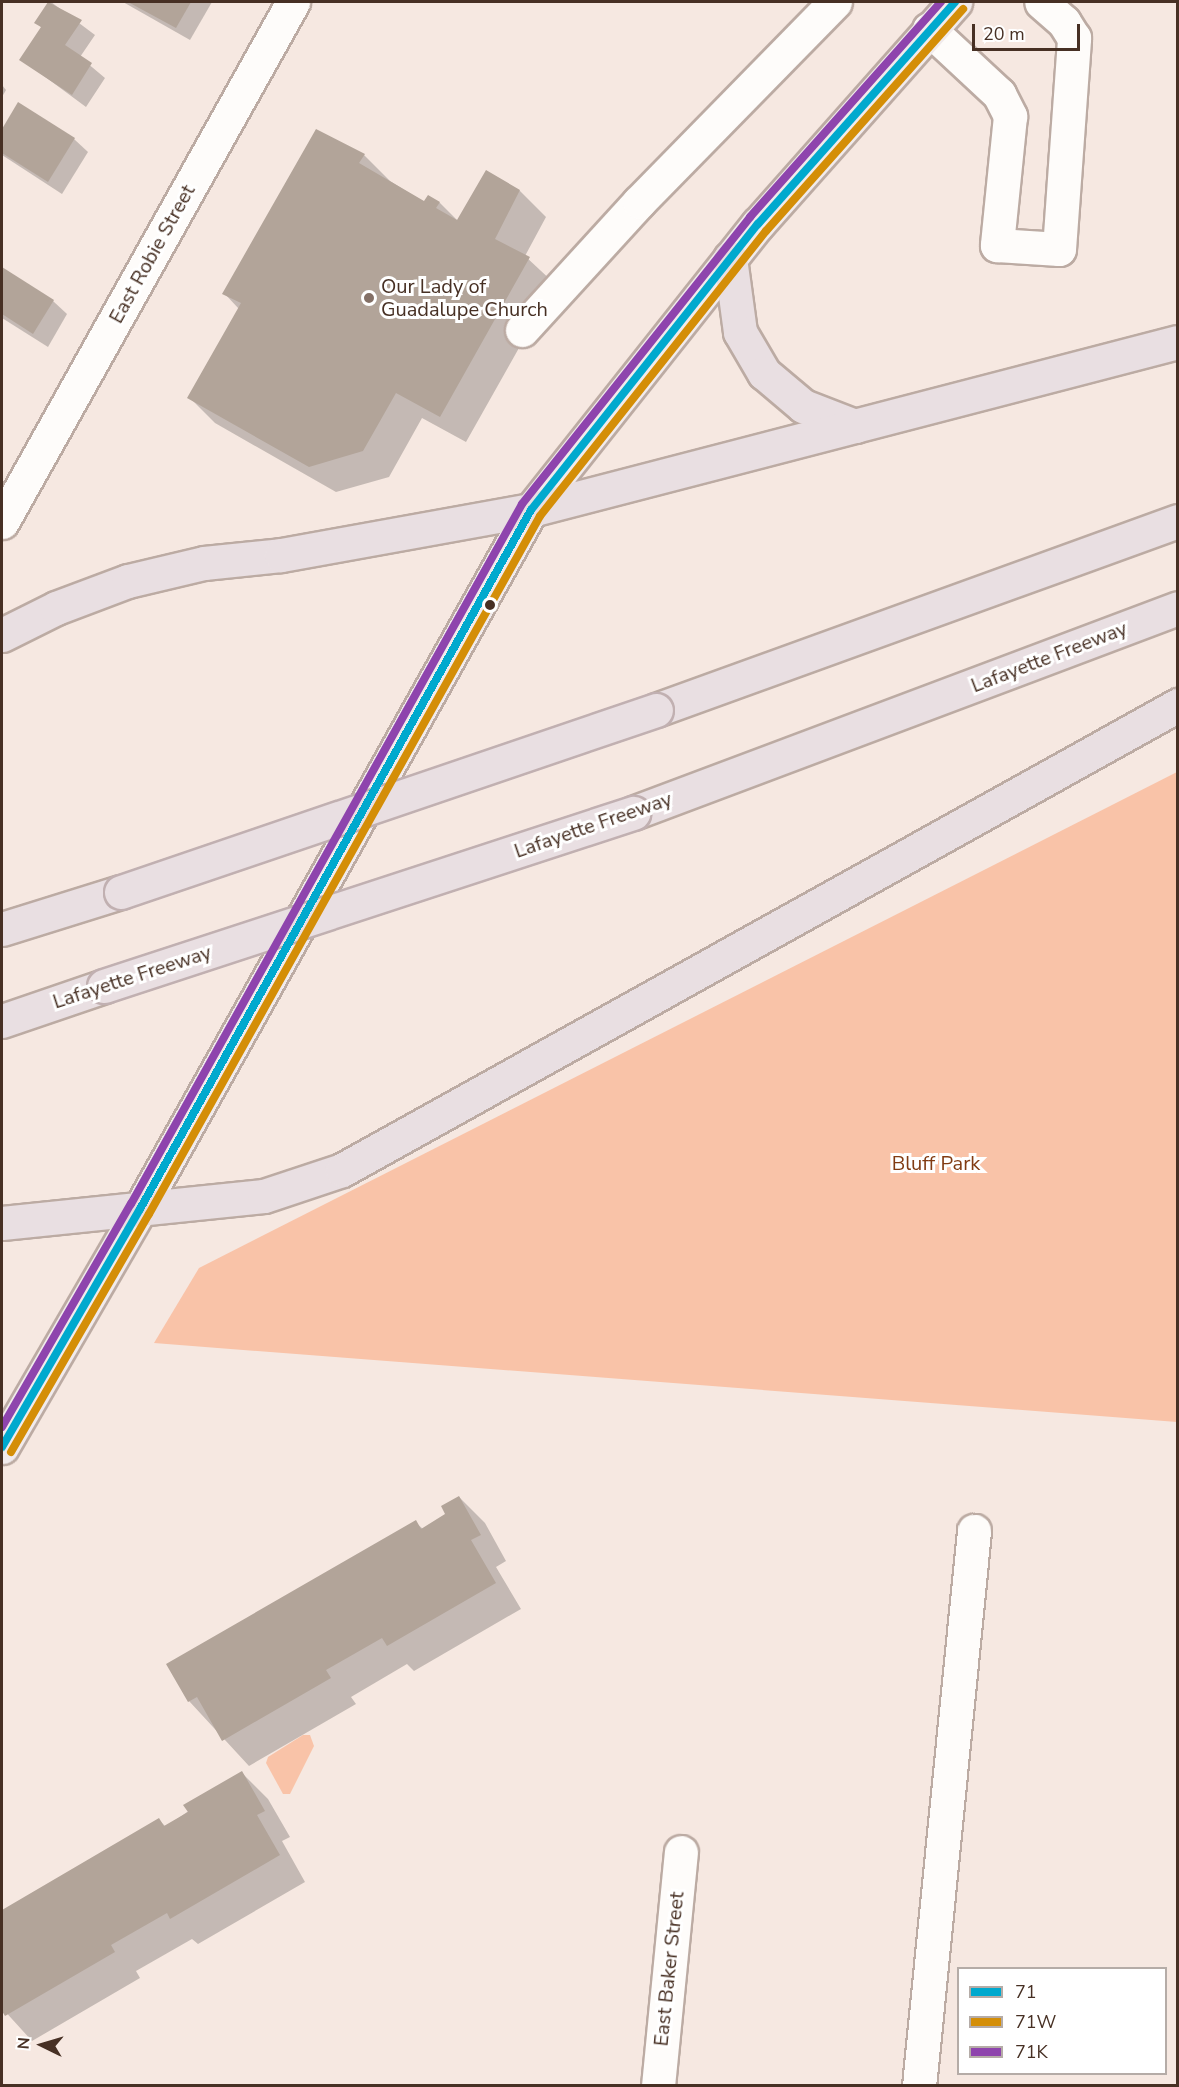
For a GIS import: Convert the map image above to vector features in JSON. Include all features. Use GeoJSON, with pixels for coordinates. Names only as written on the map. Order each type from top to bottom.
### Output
{"type":"FeatureCollection","features":[{"type":"Feature","properties":{"kind":"highway"},"geometry":{"type":"LineString","coordinates":[[730,258],[740,332],[764,373],[803,406],[855,426]]}},
{"type":"Feature","properties":{"kind":"highway"},"geometry":{"type":"LineString","coordinates":[[2,635],[56,608],[160,573],[531,510],[1178,342]]}},
{"type":"Feature","properties":{"kind":"highway"},"geometry":{"type":"LineString","coordinates":[[2,929],[121,892],[656,710],[1178,521]]}},
{"type":"Feature","properties":{"kind":"highway","name":"Lafayette Freeway"},"geometry":{"type":"LineString","coordinates":[[2,1021],[633,813],[1178,608]]}},
{"type":"Feature","properties":{"kind":"highway"},"geometry":{"type":"LineString","coordinates":[[2,1223],[264,1196],[342,1170],[1178,705]]}},
{"type":"Feature","properties":{"kind":"main road"},"geometry":{"type":"LineString","coordinates":[[2,1447],[140,1209],[531,510],[730,258],[955,2]]}},
{"type":"Feature","properties":{"kind":"street","name":"East Robie Street"},"geometry":{"type":"LineString","coordinates":[[5,510],[293,2]]}},
{"type":"Feature","properties":{"kind":"street"},"geometry":{"type":"LineString","coordinates":[[522,330],[639,201],[835,2]]}},
{"type":"Feature","properties":{"kind":"street"},"geometry":{"type":"LineString","coordinates":[[929,29],[999,94],[1010,116],[997,245],[1059,249],[1074,38],[1058,7]]}},
{"type":"Feature","properties":{"kind":"street"},"geometry":{"type":"LineString","coordinates":[[919,2085],[974,1531]]}},
{"type":"Feature","properties":{"kind":"street","name":"East Baker Street"},"geometry":{"type":"LineString","coordinates":[[658,2085],[681,1852]]}},
{"type":"Feature","properties":{"kind":"green space","name":"Bluff Park"},"geometry":{"type":"Polygon","coordinates":[[[1177,772],[1177,1422],[154,1343],[199,1268],[1177,772]]]}},
{"type":"Feature","properties":{"kind":"green space"},"geometry":{"type":"Polygon","coordinates":[[[303,1735],[310,1735],[314,1746],[290,1794],[283,1794],[266,1763],[268,1757],[303,1735]]]}},
{"type":"Feature","properties":{"kind":"building"},"geometry":{"type":"Polygon","coordinates":[[[48,2],[82,20],[65,45],[92,63],[72,95],[19,60],[41,27],[34,23],[48,2]]]}},
{"type":"Feature","properties":{"kind":"building"},"geometry":{"type":"Polygon","coordinates":[[[128,2],[191,2],[176,28],[128,2]]]}},
{"type":"Feature","properties":{"kind":"building"},"geometry":{"type":"Polygon","coordinates":[[[18,102],[75,138],[48,182],[2,153],[2,129],[18,102]]]}},
{"type":"Feature","properties":{"kind":"building","name":"Our Lady of Guadalupe Church"},"geometry":{"type":"Polygon","coordinates":[[[316,129],[365,154],[359,163],[424,201],[428,195],[440,202],[436,208],[457,220],[486,170],[520,190],[495,239],[530,257],[440,417],[396,393],[363,451],[309,467],[187,398],[241,303],[222,294],[316,129]]]}},
{"type":"Feature","properties":{"kind":"building"},"geometry":{"type":"Polygon","coordinates":[[[2,267],[54,300],[33,334],[2,314],[2,267]]]}},
{"type":"Feature","properties":{"kind":"building"},"geometry":{"type":"Polygon","coordinates":[[[459,1496],[481,1535],[471,1540],[496,1583],[387,1646],[382,1638],[326,1670],[331,1678],[222,1741],[197,1697],[188,1702],[166,1664],[416,1520],[421,1529],[445,1514],[441,1506],[459,1496]]]}},
{"type":"Feature","properties":{"kind":"building"},"geometry":{"type":"Polygon","coordinates":[[[242,1771],[265,1811],[257,1815],[280,1855],[170,1919],[167,1913],[111,1945],[115,1952],[5,2016],[2,2011],[2,1910],[159,1818],[164,1826],[188,1812],[183,1805],[242,1771]]]}},
{"type":"Feature","properties":{"kind":"transit line","name":"71K"},"geometry":{"type":"LineString","coordinates":[[2,1427],[131,1204],[522,504],[750,217],[941,2]]}},
{"type":"Feature","properties":{"kind":"transit line","name":"71"},"geometry":{"type":"LineString","coordinates":[[2,1447],[140,1209],[531,510],[758,224],[955,2]]}},
{"type":"Feature","properties":{"kind":"transit line","name":"71W"},"geometry":{"type":"LineString","coordinates":[[11,1452],[149,1214],[540,516],[766,231],[963,9]]}},
{"type":"Feature","properties":{"kind":"place","name":"Our Lady of Guadalupe Church"},"geometry":{"type":"Point","coordinates":[369,298]}}]}
